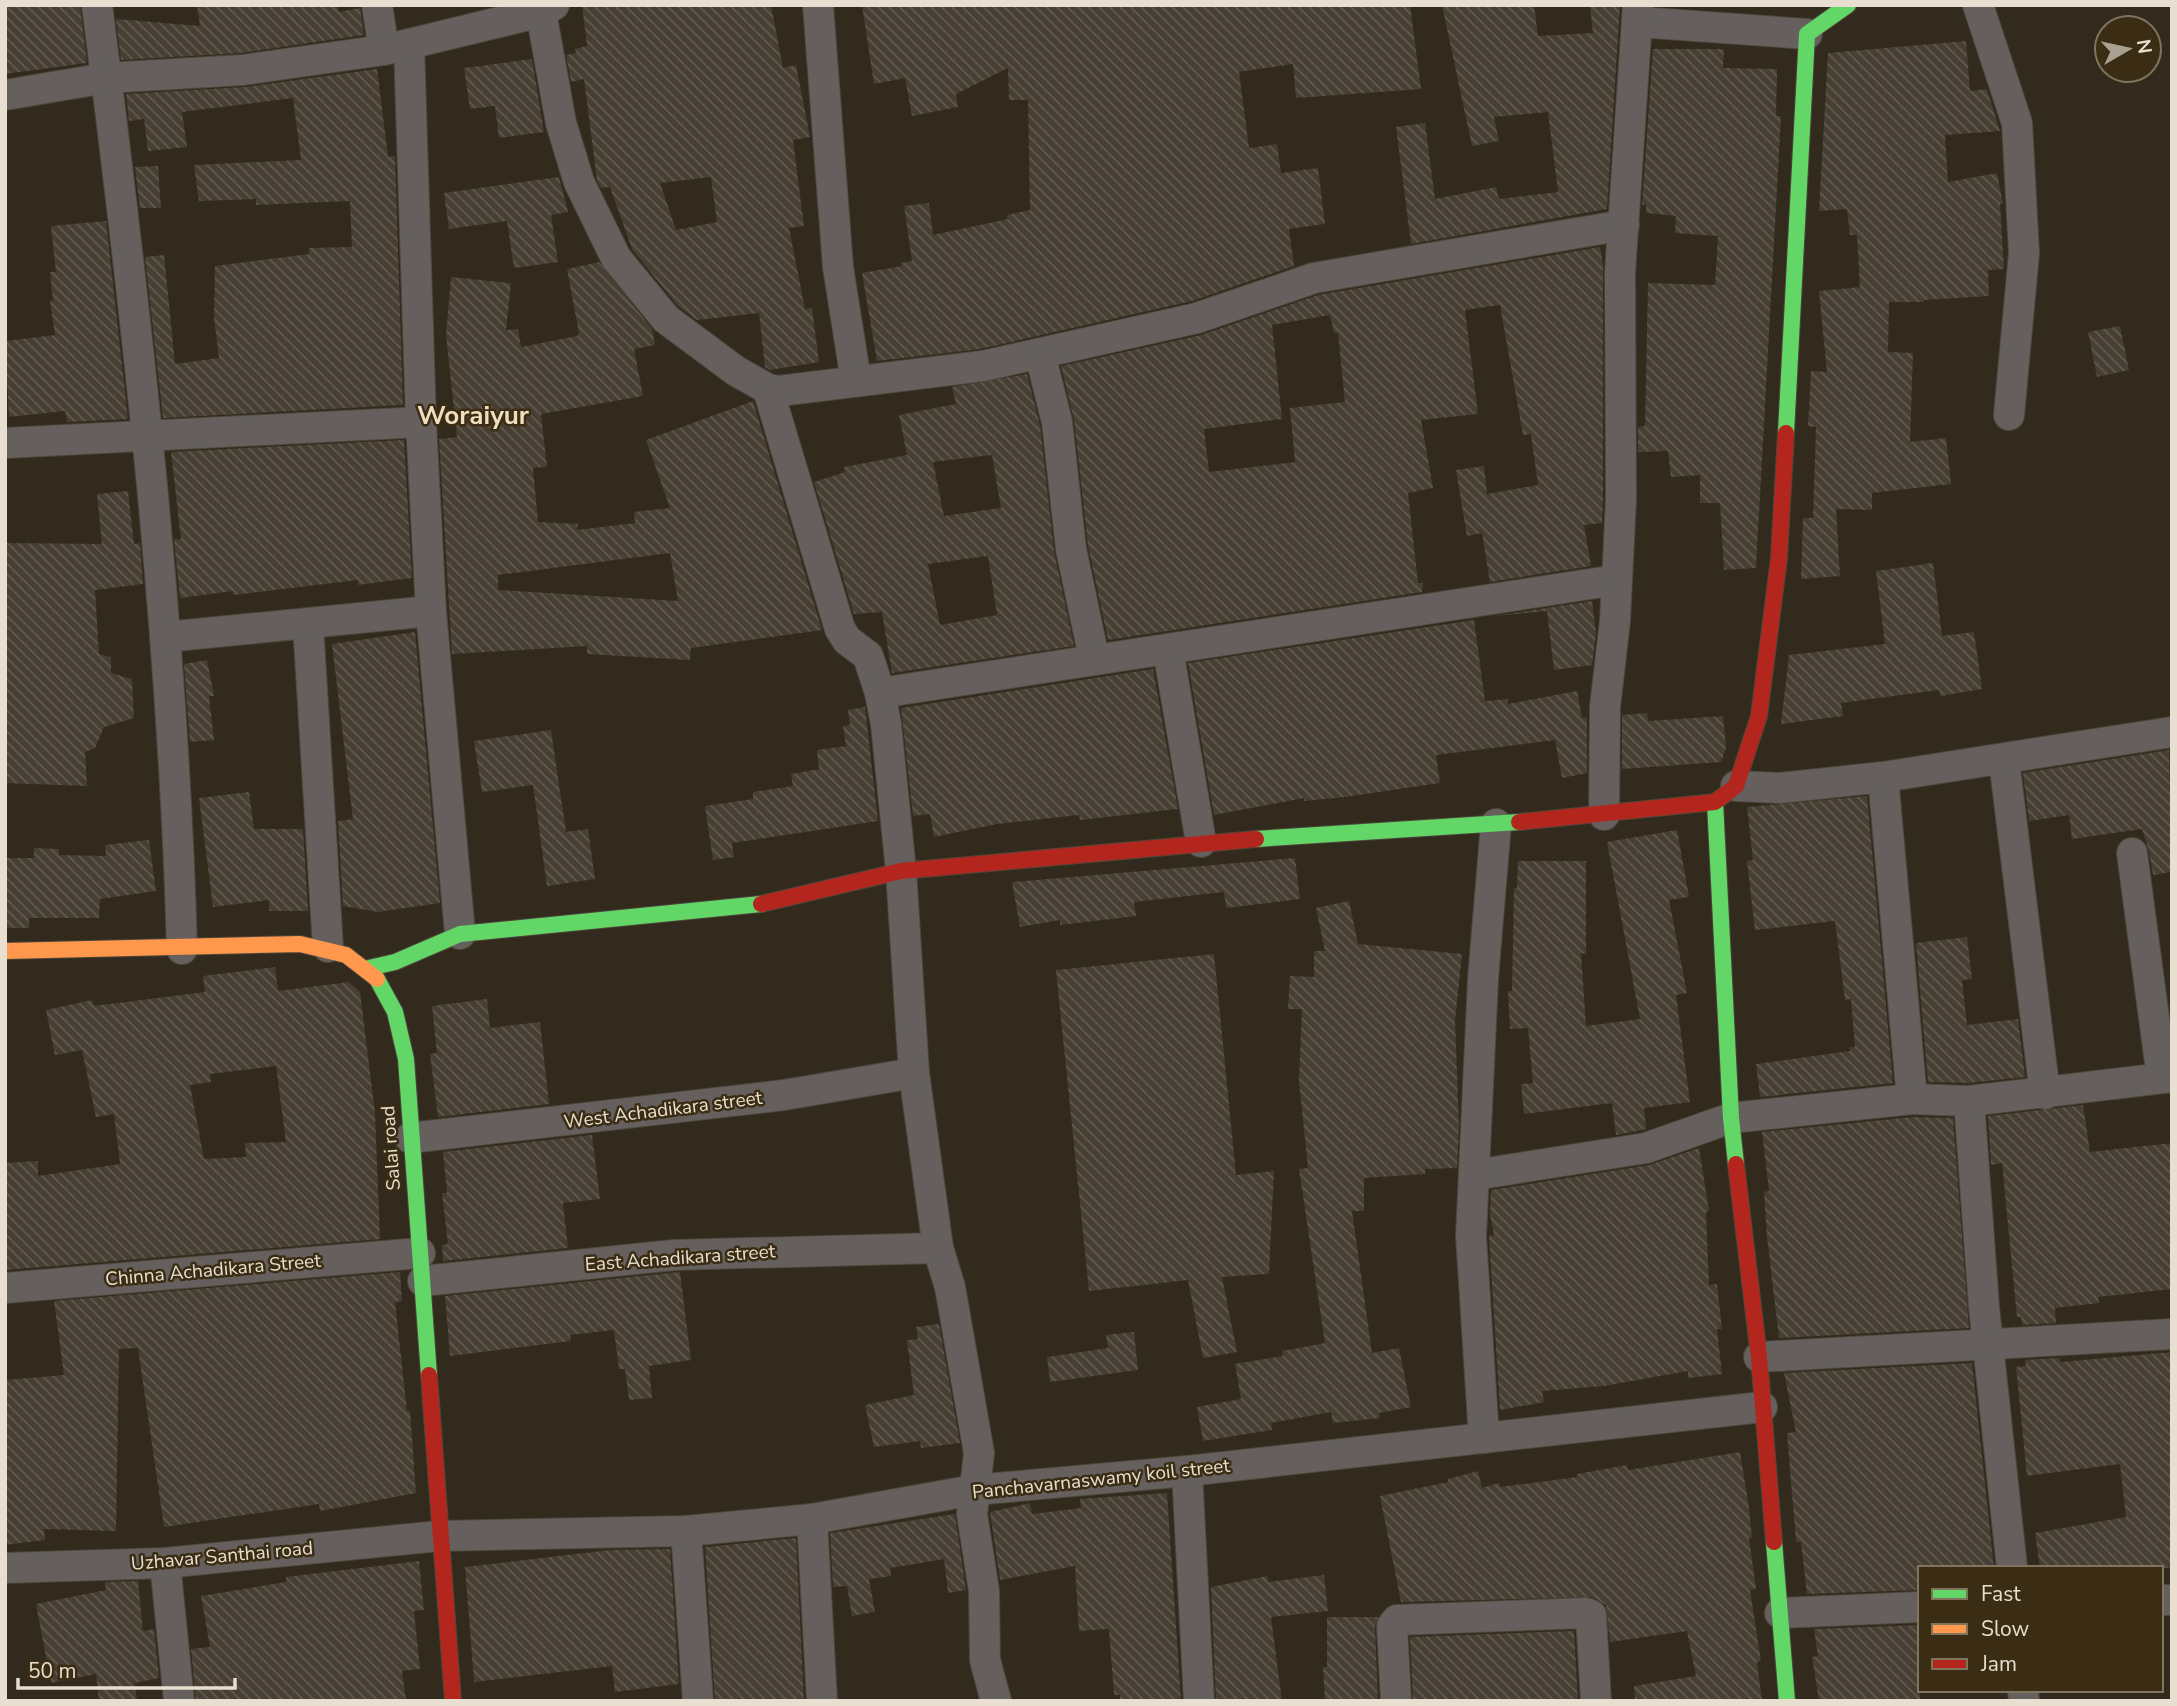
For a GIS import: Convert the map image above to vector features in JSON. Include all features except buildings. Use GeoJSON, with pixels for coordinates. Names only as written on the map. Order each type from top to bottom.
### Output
{"type":"FeatureCollection","features":[{"type":"Feature","properties":{"kind":"main road"},"geometry":{"type":"LineString","coordinates":[[1787,1701],[1759,1357],[1731,1118],[1725,794],[1759,716],[1779,558],[1807,34],[1848,5]]}},
{"type":"Feature","properties":{"kind":"main road"},"geometry":{"type":"LineString","coordinates":[[369,968],[395,962],[460,934],[760,904],[901,871],[1201,842],[1604,815],[1725,794]]}},
{"type":"Feature","properties":{"kind":"main road","name":"Salai road"},"geometry":{"type":"LineString","coordinates":[[5,951],[182,949],[300,944],[328,947],[358,959],[369,968],[392,1006],[402,1033],[453,1701]]}},
{"type":"Feature","properties":{"kind":"street"},"geometry":{"type":"LineString","coordinates":[[97,5],[149,438],[178,823],[182,949]]}},
{"type":"Feature","properties":{"kind":"street"},"geometry":{"type":"LineString","coordinates":[[377,5],[397,48],[431,611],[460,934]]}},
{"type":"Feature","properties":{"kind":"street"},"geometry":{"type":"LineString","coordinates":[[818,5],[838,267],[856,382]]}},
{"type":"Feature","properties":{"kind":"street"},"geometry":{"type":"LineString","coordinates":[[1978,5],[2017,124],[2024,253],[2009,415]]}},
{"type":"Feature","properties":{"kind":"street"},"geometry":{"type":"LineString","coordinates":[[5,95],[106,78],[243,70],[397,48],[548,8],[561,122],[579,182],[616,258],[666,319],[736,371],[768,389],[779,391],[983,366],[1197,318],[1314,278],[1624,225]]}},
{"type":"Feature","properties":{"kind":"street"},"geometry":{"type":"LineString","coordinates":[[1604,815],[1605,707],[1615,621],[1621,499],[1619,379],[1624,225],[1638,13],[1807,34]]}},
{"type":"Feature","properties":{"kind":"street"},"geometry":{"type":"LineString","coordinates":[[1040,354],[1057,422],[1071,549],[1094,658]]}},
{"type":"Feature","properties":{"kind":"street"},"geometry":{"type":"LineString","coordinates":[[768,389],[840,629],[847,640],[868,656],[880,693],[901,871],[914,1073],[938,1248],[950,1287],[979,1453],[972,1514],[984,1591],[985,1660],[996,1701]]}},
{"type":"Feature","properties":{"kind":"street"},"geometry":{"type":"LineString","coordinates":[[5,443],[149,438],[421,422]]}},
{"type":"Feature","properties":{"kind":"street"},"geometry":{"type":"LineString","coordinates":[[880,693],[1094,658],[1168,650],[1256,633],[1299,631],[1616,580]]}},
{"type":"Feature","properties":{"kind":"street"},"geometry":{"type":"LineString","coordinates":[[164,637],[431,611]]}},
{"type":"Feature","properties":{"kind":"street"},"geometry":{"type":"LineString","coordinates":[[308,624],[328,947]]}},
{"type":"Feature","properties":{"kind":"street"},"geometry":{"type":"LineString","coordinates":[[1168,650],[1201,842]]}},
{"type":"Feature","properties":{"kind":"street"},"geometry":{"type":"LineString","coordinates":[[1725,794],[1883,777],[2172,732]]}},
{"type":"Feature","properties":{"kind":"street"},"geometry":{"type":"LineString","coordinates":[[2004,760],[2045,1094]]}},
{"type":"Feature","properties":{"kind":"street"},"geometry":{"type":"LineString","coordinates":[[1883,777],[1912,1099]]}},
{"type":"Feature","properties":{"kind":"street"},"geometry":{"type":"LineString","coordinates":[[1484,1438],[1471,1236],[1483,979],[1496,824]]}},
{"type":"Feature","properties":{"kind":"street"},"geometry":{"type":"LineString","coordinates":[[1474,1175],[1646,1148],[1731,1118],[1912,1099],[1969,1101],[2045,1094],[2167,1077],[2132,853]]}},
{"type":"Feature","properties":{"kind":"street","name":"West Achadikara street"},"geometry":{"type":"LineString","coordinates":[[410,1138],[784,1095],[914,1073]]}},
{"type":"Feature","properties":{"kind":"street"},"geometry":{"type":"LineString","coordinates":[[1969,1101],[1984,1307],[1991,1344],[2012,1566]]}},
{"type":"Feature","properties":{"kind":"street","name":"East Achadikara street"},"geometry":{"type":"LineString","coordinates":[[421,1267],[674,1255],[938,1248]]}},
{"type":"Feature","properties":{"kind":"street","name":"Chinna Achadikara Street"},"geometry":{"type":"LineString","coordinates":[[5,1288],[421,1267]]}},
{"type":"Feature","properties":{"kind":"street"},"geometry":{"type":"LineString","coordinates":[[1759,1357],[2172,1334]]}},
{"type":"Feature","properties":{"kind":"street","name":"Panchavarnaswamy koil street"},"geometry":{"type":"LineString","coordinates":[[439,1536],[686,1531],[812,1519],[974,1490],[1187,1471],[1762,1408]]}},
{"type":"Feature","properties":{"kind":"street"},"geometry":{"type":"LineString","coordinates":[[1187,1471],[1199,1701]]}},
{"type":"Feature","properties":{"kind":"street"},"geometry":{"type":"LineString","coordinates":[[812,1519],[822,1701]]}},
{"type":"Feature","properties":{"kind":"street"},"geometry":{"type":"LineString","coordinates":[[686,1531],[698,1701]]}},
{"type":"Feature","properties":{"kind":"street","name":"Uzhavar Santhai road"},"geometry":{"type":"LineString","coordinates":[[5,1568],[165,1563],[439,1536]]}},
{"type":"Feature","properties":{"kind":"street"},"geometry":{"type":"LineString","coordinates":[[165,1563],[179,1701]]}},
{"type":"Feature","properties":{"kind":"street"},"geometry":{"type":"LineString","coordinates":[[1780,1613],[1918,1607]]}},
{"type":"Feature","properties":{"kind":"street"},"geometry":{"type":"LineString","coordinates":[[1396,1701],[1392,1626],[1397,1620],[1576,1613],[1591,1615],[1596,1701]]}},
{"type":"Feature","properties":{"kind":"traffic: fast"},"geometry":{"type":"LineString","coordinates":[[1786,433],[1807,34],[1848,5]]}},
{"type":"Feature","properties":{"kind":"traffic: fast"},"geometry":{"type":"LineString","coordinates":[[1715,802],[1731,1118],[1736,1164]]}},
{"type":"Feature","properties":{"kind":"traffic: fast"},"geometry":{"type":"LineString","coordinates":[[1256,839],[1519,822]]}},
{"type":"Feature","properties":{"kind":"traffic: fast"},"geometry":{"type":"LineString","coordinates":[[369,968],[395,962],[460,934],[761,904]]}},
{"type":"Feature","properties":{"kind":"traffic: fast"},"geometry":{"type":"LineString","coordinates":[[377,979],[395,1012],[406,1059],[429,1375]]}},
{"type":"Feature","properties":{"kind":"traffic: fast"},"geometry":{"type":"LineString","coordinates":[[1774,1542],[1787,1701]]}},
{"type":"Feature","properties":{"kind":"traffic: slow"},"geometry":{"type":"LineString","coordinates":[[5,951],[300,944],[346,955],[377,979]]}},
{"type":"Feature","properties":{"kind":"traffic: jam"},"geometry":{"type":"LineString","coordinates":[[1519,822],[1715,802],[1736,786],[1759,716],[1779,558],[1786,433]]}},
{"type":"Feature","properties":{"kind":"traffic: jam"},"geometry":{"type":"LineString","coordinates":[[761,904],[901,871],[1256,839]]}},
{"type":"Feature","properties":{"kind":"traffic: jam"},"geometry":{"type":"LineString","coordinates":[[1736,1164],[1759,1357],[1774,1542]]}},
{"type":"Feature","properties":{"kind":"traffic: jam"},"geometry":{"type":"LineString","coordinates":[[429,1375],[453,1701]]}},
{"type":"Feature","properties":{"kind":"district","name":"Woraiyur"},"geometry":{"type":"Point","coordinates":[473,415]}}]}
